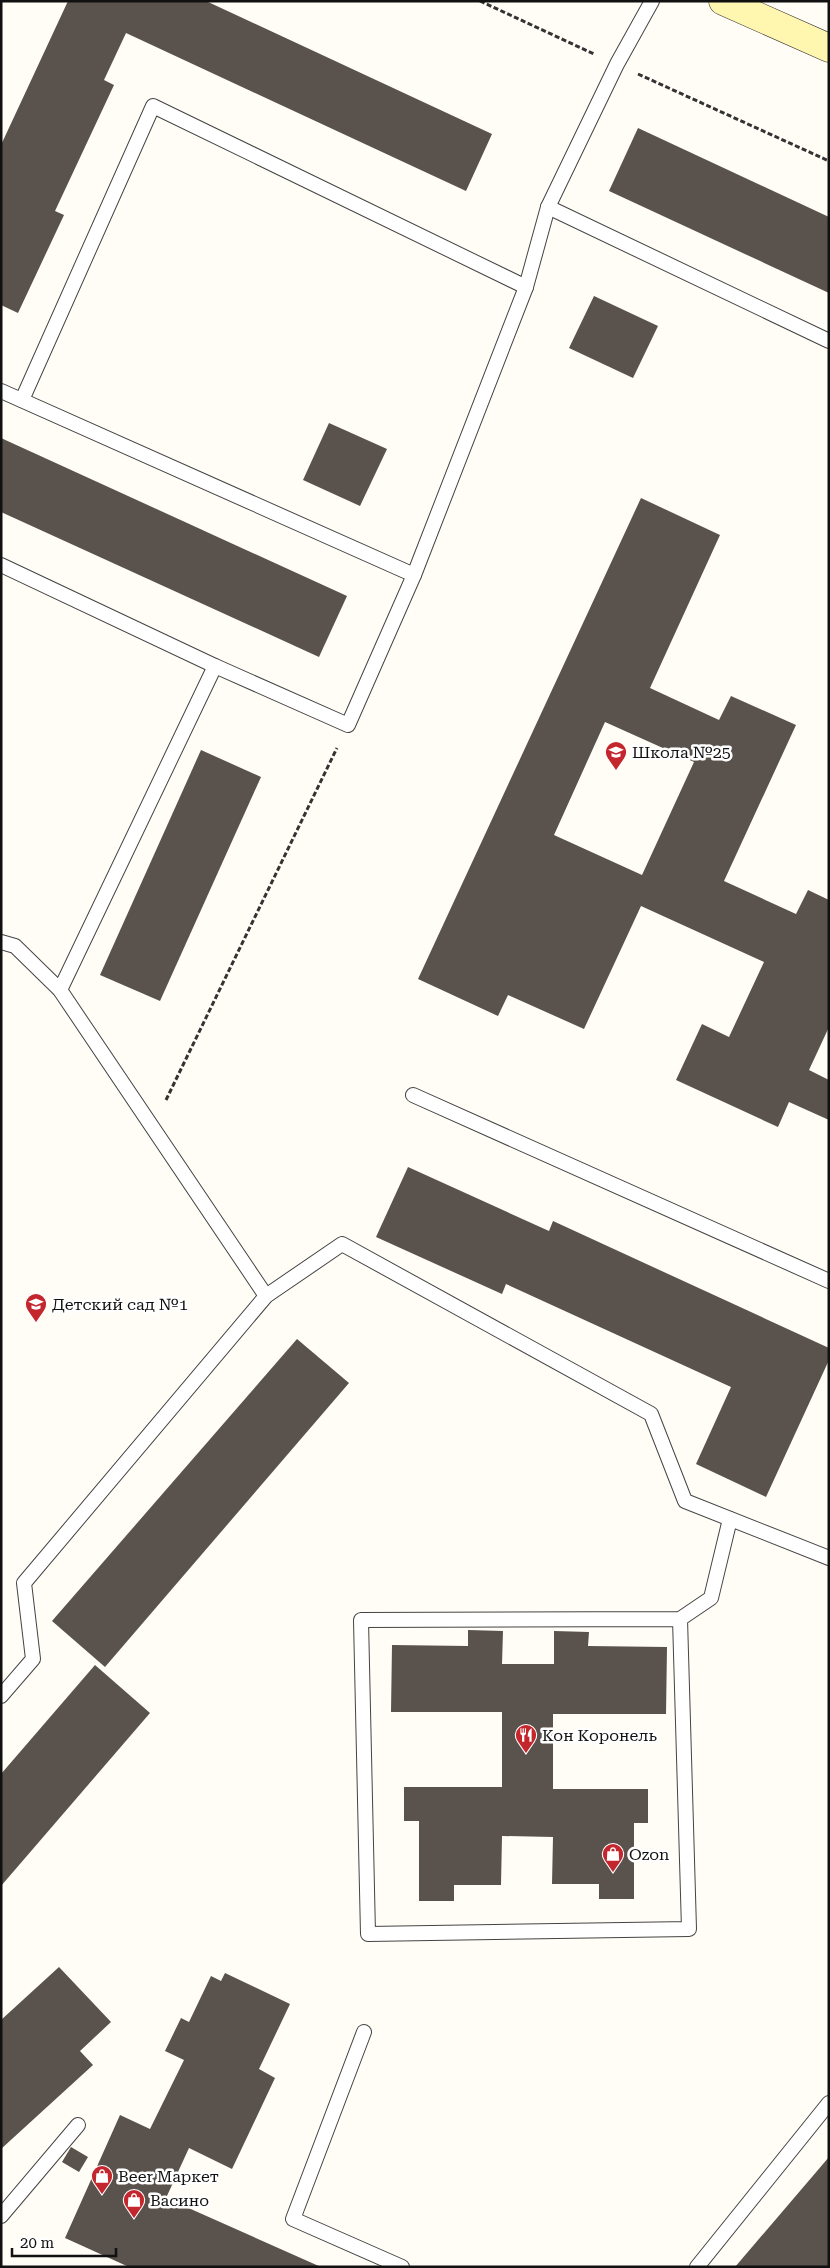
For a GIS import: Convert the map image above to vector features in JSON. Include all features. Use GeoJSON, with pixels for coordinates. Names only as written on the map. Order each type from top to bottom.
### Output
{"type":"FeatureCollection","features":[{"type":"Feature","properties":{"kind":"main road"},"geometry":{"type":"LineString","coordinates":[[723,1],[829,48]]}},
{"type":"Feature","properties":{"kind":"lane"},"geometry":{"type":"LineString","coordinates":[[1,564],[214,666],[348,725],[414,575],[526,287],[548,207],[617,64],[652,1]]}},
{"type":"Feature","properties":{"kind":"lane"},"geometry":{"type":"LineString","coordinates":[[22,400],[153,106],[526,287]]}},
{"type":"Feature","properties":{"kind":"lane"},"geometry":{"type":"LineString","coordinates":[[548,207],[829,341]]}},
{"type":"Feature","properties":{"kind":"lane"},"geometry":{"type":"LineString","coordinates":[[1,391],[414,575]]}},
{"type":"Feature","properties":{"kind":"lane"},"geometry":{"type":"LineString","coordinates":[[60,990],[214,666]]}},
{"type":"Feature","properties":{"kind":"lane"},"geometry":{"type":"LineString","coordinates":[[1,942],[15,946],[60,990],[266,1296]]}},
{"type":"Feature","properties":{"kind":"lane"},"geometry":{"type":"LineString","coordinates":[[412,1095],[829,1282]]}},
{"type":"Feature","properties":{"kind":"lane"},"geometry":{"type":"LineString","coordinates":[[1,1696],[33,1658],[24,1583],[266,1296],[342,1244],[651,1414],[685,1501],[829,1558]]}},
{"type":"Feature","properties":{"kind":"lane"},"geometry":{"type":"LineString","coordinates":[[680,1619],[689,1929],[368,1934],[361,1620],[680,1619],[711,1598],[730,1519]]}},
{"type":"Feature","properties":{"kind":"lane"},"geometry":{"type":"LineString","coordinates":[[364,2032],[293,2219],[402,2267]]}},
{"type":"Feature","properties":{"kind":"lane"},"geometry":{"type":"LineString","coordinates":[[696,2267],[829,2104]]}},
{"type":"Feature","properties":{"kind":"lane"},"geometry":{"type":"LineString","coordinates":[[1,2216],[78,2125]]}},
{"type":"Feature","properties":{"kind":"path"},"geometry":{"type":"LineString","coordinates":[[480,1],[829,161]]}},
{"type":"Feature","properties":{"kind":"path"},"geometry":{"type":"LineString","coordinates":[[152,1127],[348,725]]}},
{"type":"Feature","properties":{"kind":"building"},"geometry":{"type":"Polygon","coordinates":[[[68,1],[206,1],[492,134],[466,191],[126,33],[104,80],[114,85],[55,211],[64,215],[18,313],[1,305],[1,145],[68,1]]]}},
{"type":"Feature","properties":{"kind":"building"},"geometry":{"type":"Polygon","coordinates":[[[638,128],[829,217],[829,293],[609,191],[638,128]]]}},
{"type":"Feature","properties":{"kind":"building"},"geometry":{"type":"Polygon","coordinates":[[[594,296],[658,326],[633,378],[569,348],[594,296]]]}},
{"type":"Feature","properties":{"kind":"building"},"geometry":{"type":"Polygon","coordinates":[[[329,423],[387,449],[360,506],[303,480],[329,423]]]}},
{"type":"Feature","properties":{"kind":"building"},"geometry":{"type":"Polygon","coordinates":[[[1,438],[347,596],[319,657],[1,512],[1,438]]]}},
{"type":"Feature","properties":{"kind":"building"},"geometry":{"type":"Polygon","coordinates":[[[641,498],[720,535],[650,688],[719,720],[731,696],[796,725],[724,881],[796,914],[808,890],[829,900],[829,1027],[809,1070],[829,1080],[829,1120],[789,1102],[778,1127],[676,1080],[702,1024],[729,1037],[764,962],[641,906],[584,1029],[508,995],[498,1016],[418,979],[641,498]],[[605,722],[554,835],[642,875],[694,762],[605,722]]]}},
{"type":"Feature","properties":{"kind":"building"},"geometry":{"type":"Polygon","coordinates":[[[201,750],[261,777],[160,1001],[100,975],[201,750]]]}},
{"type":"Feature","properties":{"kind":"building"},"geometry":{"type":"Polygon","coordinates":[[[408,1167],[549,1231],[553,1221],[829,1348],[829,1360],[766,1497],[696,1464],[731,1387],[506,1284],[502,1294],[376,1237],[408,1167]]]}},
{"type":"Feature","properties":{"kind":"building"},"geometry":{"type":"Polygon","coordinates":[[[297,1339],[349,1383],[105,1667],[52,1621],[297,1339]]]}},
{"type":"Feature","properties":{"kind":"building"},"geometry":{"type":"Polygon","coordinates":[[[468,1630],[503,1631],[502,1664],[554,1664],[554,1631],[589,1632],[588,1646],[667,1647],[666,1714],[553,1714],[553,1789],[648,1789],[648,1823],[634,1823],[634,1899],[599,1899],[599,1884],[552,1884],[553,1837],[502,1836],[501,1885],[454,1885],[454,1901],[419,1901],[419,1821],[404,1821],[404,1787],[502,1787],[502,1712],[391,1712],[392,1645],[468,1646],[468,1630]]]}},
{"type":"Feature","properties":{"kind":"building"},"geometry":{"type":"Polygon","coordinates":[[[95,1665],[150,1713],[1,1886],[1,1774],[95,1665]]]}},
{"type":"Feature","properties":{"kind":"building"},"geometry":{"type":"Polygon","coordinates":[[[59,1967],[111,2022],[80,2051],[93,2065],[1,2149],[1,2020],[59,1967]]]}},
{"type":"Feature","properties":{"kind":"building"},"geometry":{"type":"Polygon","coordinates":[[[225,1973],[290,2004],[259,2069],[275,2078],[232,2169],[189,2148],[166,2198],[321,2267],[129,2267],[65,2238],[120,2115],[150,2129],[184,2060],[165,2051],[181,2018],[189,2022],[211,1976],[221,1981],[225,1973]]]}},
{"type":"Feature","properties":{"kind":"building"},"geometry":{"type":"Polygon","coordinates":[[[71,2147],[88,2157],[79,2172],[62,2162],[71,2147]]]}},
{"type":"Feature","properties":{"kind":"building"},"geometry":{"type":"Polygon","coordinates":[[[829,2157],[829,2267],[735,2267],[829,2157]]]}},
{"type":"Feature","properties":{"kind":"place","name":"Школа №25"},"geometry":{"type":"Point","coordinates":[616,771]}},
{"type":"Feature","properties":{"kind":"place","name":"Детский сад №1"},"geometry":{"type":"Point","coordinates":[36,1323]}},
{"type":"Feature","properties":{"kind":"place","name":"Кон Коронель"},"geometry":{"type":"Point","coordinates":[526,1754]}},
{"type":"Feature","properties":{"kind":"place","name":"Ozon"},"geometry":{"type":"Point","coordinates":[613,1873]}},
{"type":"Feature","properties":{"kind":"place","name":"Beer Маркет"},"geometry":{"type":"Point","coordinates":[102,2195]}},
{"type":"Feature","properties":{"kind":"place","name":"Васино"},"geometry":{"type":"Point","coordinates":[134,2219]}}]}
